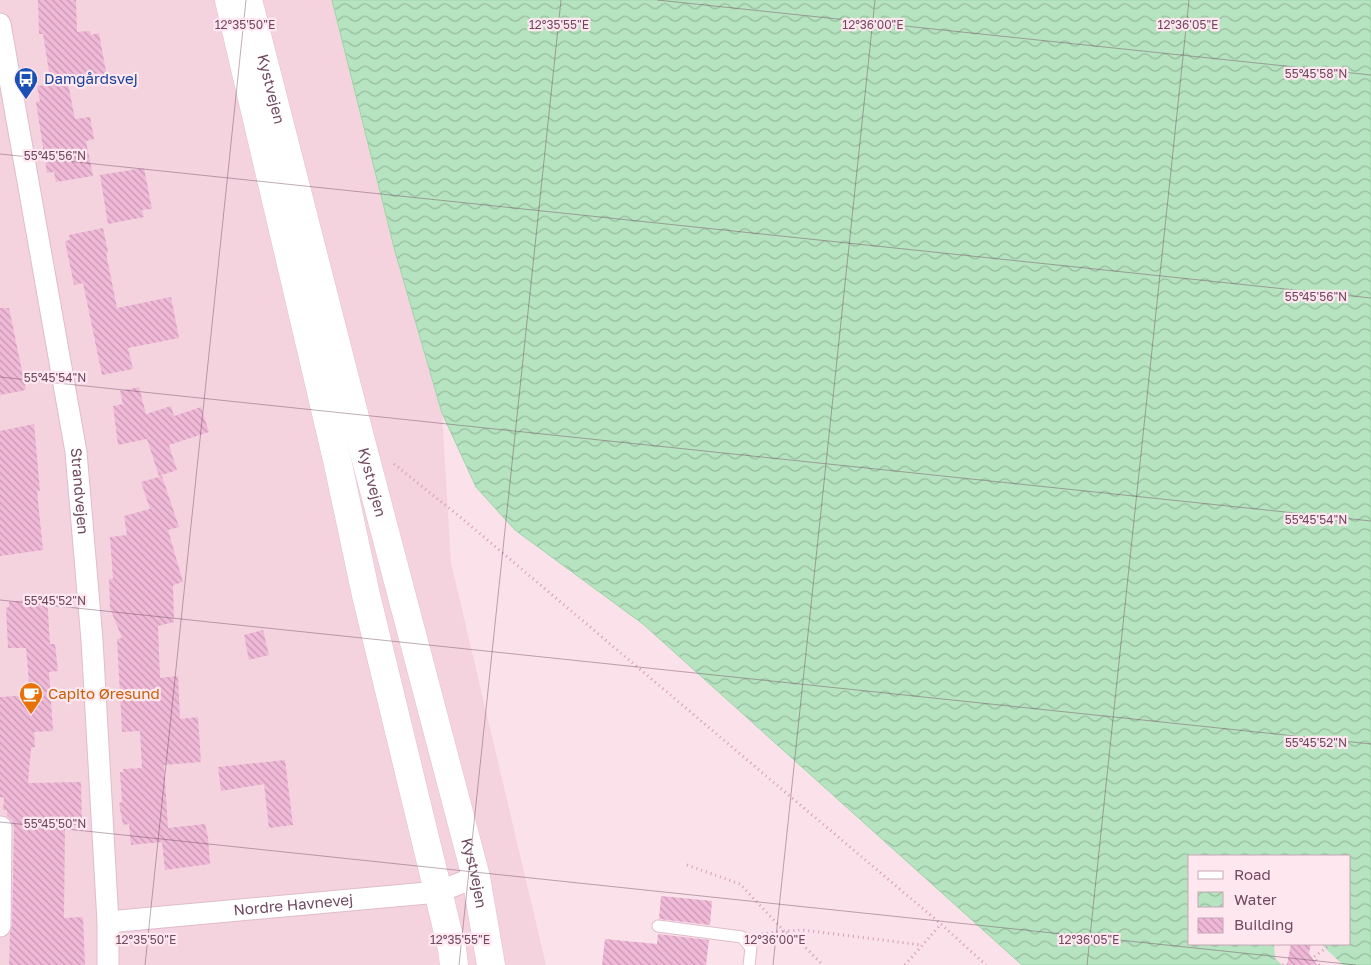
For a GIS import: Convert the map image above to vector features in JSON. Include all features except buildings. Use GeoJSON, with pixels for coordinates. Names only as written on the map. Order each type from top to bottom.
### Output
{"type":"FeatureCollection","features":[{"type":"Feature","properties":{"kind":"main road","name":"Kystvejen"},"geometry":{"type":"LineString","coordinates":[[229,0],[338,464],[366,595],[452,949],[454,965]]}},
{"type":"Feature","properties":{"kind":"main road","name":"Kystvejen"},"geometry":{"type":"LineString","coordinates":[[248,0],[476,877],[491,965]]}},
{"type":"Feature","properties":{"kind":"street","name":"Strandvejen"},"geometry":{"type":"LineString","coordinates":[[0,24],[76,452],[92,640],[108,922],[108,965]]}},
{"type":"Feature","properties":{"kind":"street"},"geometry":{"type":"LineString","coordinates":[[0,926],[1,827]]}},
{"type":"Feature","properties":{"kind":"street","name":"Nordre Havnevej"},"geometry":{"type":"LineString","coordinates":[[108,922],[438,892],[476,877]]}},
{"type":"Feature","properties":{"kind":"lane"},"geometry":{"type":"LineString","coordinates":[[658,926],[742,937],[751,948],[749,965]]}},
{"type":"Feature","properties":{"kind":"path"},"geometry":{"type":"LineString","coordinates":[[391,462],[459,516],[941,924],[986,965]]}},
{"type":"Feature","properties":{"kind":"path"},"geometry":{"type":"LineString","coordinates":[[687,864],[740,884],[784,931],[795,937],[823,965]]}},
{"type":"Feature","properties":{"kind":"path"},"geometry":{"type":"LineString","coordinates":[[905,965],[941,924]]}},
{"type":"Feature","properties":{"kind":"path"},"geometry":{"type":"LineString","coordinates":[[742,937],[803,930],[922,945]]}},
{"type":"Feature","properties":{"kind":"path"},"geometry":{"type":"LineString","coordinates":[[1319,965],[1314,957],[1330,945]]}},
{"type":"Feature","properties":{"kind":"shaded area"},"geometry":{"type":"Polygon","coordinates":[[[0,0],[332,0],[395,251],[442,413],[451,563],[546,965],[0,965],[0,0]]]}},
{"type":"Feature","properties":{"kind":"water"},"geometry":{"type":"Polygon","coordinates":[[[332,0],[1371,0],[1371,965],[1022,965],[643,624],[515,530],[476,487],[442,413],[395,251],[332,0]]]}},
{"type":"Feature","properties":{"kind":"pier"},"geometry":{"type":"Polygon","coordinates":[[[1274,945],[1322,945],[1343,965],[1282,965],[1275,958],[1274,945]]]}},
{"type":"Feature","properties":{"kind":"place","name":"Damgårdsvej"},"geometry":{"type":"Point","coordinates":[26,100]}},
{"type":"Feature","properties":{"kind":"place","name":"Capito Øresund"},"geometry":{"type":"Point","coordinates":[31,715]}}]}
